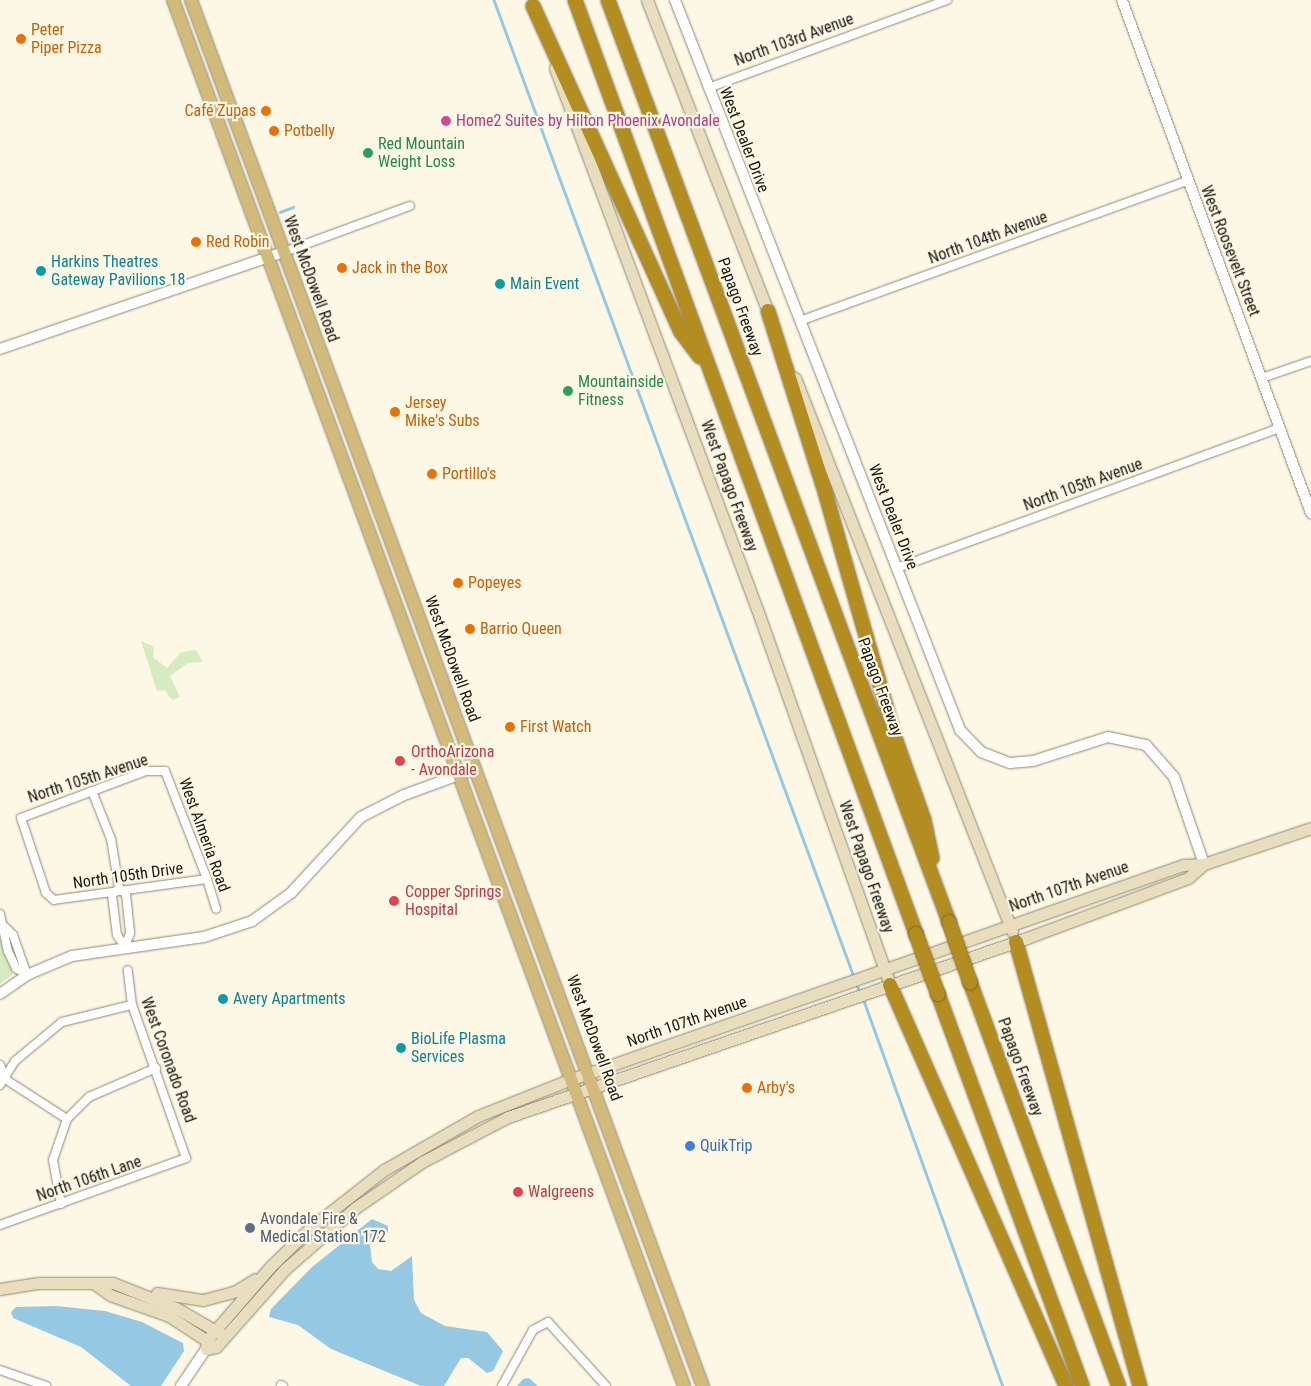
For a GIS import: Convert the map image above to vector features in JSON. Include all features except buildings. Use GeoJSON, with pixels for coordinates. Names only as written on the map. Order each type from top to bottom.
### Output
{"type":"FeatureCollection","features":[{"type":"Feature","properties":{"kind":"highway"},"geometry":{"type":"LineString","coordinates":[[574,0],[1082,1386]]}},
{"type":"Feature","properties":{"kind":"highway","name":"Papago Freeway"},"geometry":{"type":"LineString","coordinates":[[608,0],[1119,1386]]}},
{"type":"Feature","properties":{"kind":"highway"},"geometry":{"type":"LineString","coordinates":[[615,0],[619,30]]}},
{"type":"Feature","properties":{"kind":"highway"},"geometry":{"type":"LineString","coordinates":[[532,3],[681,332],[709,369]]}},
{"type":"Feature","properties":{"kind":"highway"},"geometry":{"type":"LineString","coordinates":[[768,311],[823,485],[895,738],[924,820],[939,898]]}},
{"type":"Feature","properties":{"kind":"highway"},"geometry":{"type":"LineString","coordinates":[[1016,942],[1140,1386]]}},
{"type":"Feature","properties":{"kind":"highway"},"geometry":{"type":"LineString","coordinates":[[890,986],[1066,1386]]}},
{"type":"Feature","properties":{"kind":"main road","name":"West McDowell Road"},"geometry":{"type":"LineString","coordinates":[[173,0],[269,257],[569,1080],[684,1386]]}},
{"type":"Feature","properties":{"kind":"main road","name":"West McDowell Road"},"geometry":{"type":"LineString","coordinates":[[191,0],[475,770],[590,1072],[703,1386]]}},
{"type":"Feature","properties":{"kind":"main road"},"geometry":{"type":"LineString","coordinates":[[647,0],[1016,942]]}},
{"type":"Feature","properties":{"kind":"main road","name":"West Papago Freeway"},"geometry":{"type":"LineString","coordinates":[[532,3],[757,609],[890,986]]}},
{"type":"Feature","properties":{"kind":"main road"},"geometry":{"type":"LineString","coordinates":[[178,13],[194,32],[217,98],[229,105]]}},
{"type":"Feature","properties":{"kind":"main road"},"geometry":{"type":"LineString","coordinates":[[215,113],[226,120],[239,154],[257,180]]}},
{"type":"Feature","properties":{"kind":"main road","name":"North 107th Avenue"},"geometry":{"type":"LineString","coordinates":[[215,1340],[270,1267],[294,1243],[357,1190],[406,1157],[486,1112],[590,1072],[1183,865],[1204,864],[1311,828]]}},
{"type":"Feature","properties":{"kind":"main road","name":"North 107th Avenue"},"geometry":{"type":"LineString","coordinates":[[215,1340],[302,1252],[379,1190],[429,1158],[508,1117],[1016,942],[1188,878],[1204,864]]}},
{"type":"Feature","properties":{"kind":"main road"},"geometry":{"type":"LineString","coordinates":[[730,1040],[738,1030],[799,1006],[802,999]]}},
{"type":"Feature","properties":{"kind":"main road"},"geometry":{"type":"LineString","coordinates":[[680,1057],[721,1035],[724,1026]]}},
{"type":"Feature","properties":{"kind":"main road"},"geometry":{"type":"LineString","coordinates":[[294,1243],[302,1252]]}},
{"type":"Feature","properties":{"kind":"main road"},"geometry":{"type":"LineString","coordinates":[[0,1290],[39,1283],[94,1284],[132,1288],[203,1300],[236,1291],[270,1267]]}},
{"type":"Feature","properties":{"kind":"main road"},"geometry":{"type":"LineString","coordinates":[[94,1284],[110,1295],[169,1316],[215,1340]]}},
{"type":"Feature","properties":{"kind":"main road"},"geometry":{"type":"LineString","coordinates":[[132,1288],[215,1340]]}},
{"type":"Feature","properties":{"kind":"street","name":"West Dealer Drive"},"geometry":{"type":"LineString","coordinates":[[675,0],[897,568],[951,712],[972,745],[1010,763],[1032,762],[1108,737],[1146,745],[1174,777],[1204,864]]}},
{"type":"Feature","properties":{"kind":"street","name":"North 103rd Avenue"},"geometry":{"type":"LineString","coordinates":[[708,88],[946,0]]}},
{"type":"Feature","properties":{"kind":"street","name":"West Roosevelt Street"},"geometry":{"type":"LineString","coordinates":[[1122,0],[1186,181],[1262,378],[1311,513]]}},
{"type":"Feature","properties":{"kind":"street","name":"North 104th Avenue"},"geometry":{"type":"LineString","coordinates":[[800,321],[1186,181]]}},
{"type":"Feature","properties":{"kind":"street"},"geometry":{"type":"LineString","coordinates":[[0,349],[284,252],[410,206]]}},
{"type":"Feature","properties":{"kind":"street"},"geometry":{"type":"LineString","coordinates":[[1262,378],[1311,361]]}},
{"type":"Feature","properties":{"kind":"street","name":"North 105th Avenue"},"geometry":{"type":"LineString","coordinates":[[897,568],[1279,428]]}},
{"type":"Feature","properties":{"kind":"street"},"geometry":{"type":"LineString","coordinates":[[0,994],[27,975],[72,956],[204,937],[252,921],[291,893],[361,817],[458,775],[475,770]]}},
{"type":"Feature","properties":{"kind":"street","name":"North 105th Avenue"},"geometry":{"type":"LineString","coordinates":[[54,900],[46,893],[21,818],[146,771],[166,771]]}},
{"type":"Feature","properties":{"kind":"street","name":"West Almeria Road"},"geometry":{"type":"LineString","coordinates":[[166,771],[207,879],[216,909]]}},
{"type":"Feature","properties":{"kind":"street"},"geometry":{"type":"LineString","coordinates":[[92,791],[111,839],[119,888],[126,894],[130,933],[125,947]]}},
{"type":"Feature","properties":{"kind":"street","name":"North 105th Drive"},"geometry":{"type":"LineString","coordinates":[[54,900],[119,888],[207,879]]}},
{"type":"Feature","properties":{"kind":"street"},"geometry":{"type":"LineString","coordinates":[[119,888],[112,895],[117,935],[125,947]]}},
{"type":"Feature","properties":{"kind":"street"},"geometry":{"type":"LineString","coordinates":[[114,914],[128,913]]}},
{"type":"Feature","properties":{"kind":"street"},"geometry":{"type":"LineString","coordinates":[[0,914],[4,926],[13,935],[27,975]]}},
{"type":"Feature","properties":{"kind":"street","name":"West Coronado Road"},"geometry":{"type":"LineString","coordinates":[[128,970],[132,1005],[156,1068],[186,1158]]}},
{"type":"Feature","properties":{"kind":"street"},"geometry":{"type":"LineString","coordinates":[[0,1084],[2,1077],[15,1061],[62,1022],[132,1005]]}},
{"type":"Feature","properties":{"kind":"street"},"geometry":{"type":"LineString","coordinates":[[0,1065],[2,1077],[67,1118]]}},
{"type":"Feature","properties":{"kind":"street"},"geometry":{"type":"LineString","coordinates":[[61,1204],[53,1160],[67,1118],[89,1096],[156,1068]]}},
{"type":"Feature","properties":{"kind":"street","name":"North 106th Lane"},"geometry":{"type":"LineString","coordinates":[[0,1225],[186,1158]]}},
{"type":"Feature","properties":{"kind":"street"},"geometry":{"type":"LineString","coordinates":[[502,1386],[533,1330],[548,1322],[606,1386]]}},
{"type":"Feature","properties":{"kind":"street"},"geometry":{"type":"LineString","coordinates":[[181,1386],[215,1340]]}},
{"type":"Feature","properties":{"kind":"street"},"geometry":{"type":"LineString","coordinates":[[0,1370],[46,1386]]}},
{"type":"Feature","properties":{"kind":"green space"},"geometry":{"type":"Polygon","coordinates":[[[141,641],[154,647],[153,657],[167,668],[181,652],[196,650],[203,662],[188,663],[170,676],[180,697],[172,700],[165,690],[157,691],[141,641]]]}},
{"type":"Feature","properties":{"kind":"green space"},"geometry":{"type":"Polygon","coordinates":[[[0,936],[13,974],[0,984],[0,936]]]}},
{"type":"Feature","properties":{"kind":"water"},"geometry":{"type":"Polygon","coordinates":[[[372,1219],[388,1226],[388,1232],[370,1245],[372,1262],[378,1269],[391,1271],[412,1256],[414,1300],[421,1313],[445,1326],[487,1332],[503,1351],[493,1371],[487,1373],[468,1358],[461,1358],[444,1386],[421,1386],[331,1349],[298,1325],[269,1317],[271,1309],[312,1267],[372,1219]]]}},
{"type":"Feature","properties":{"kind":"water"},"geometry":{"type":"Polygon","coordinates":[[[56,1306],[105,1311],[142,1322],[183,1343],[184,1351],[161,1386],[131,1386],[81,1347],[13,1318],[11,1312],[16,1307],[56,1306]]]}},
{"type":"Feature","properties":{"kind":"water"},"geometry":{"type":"Polygon","coordinates":[[[529,1378],[538,1386],[517,1386],[523,1379],[529,1378]]]}},
{"type":"Feature","properties":{"kind":"waterway"},"geometry":{"type":"LineString","coordinates":[[494,0],[854,977]]}},
{"type":"Feature","properties":{"kind":"waterway"},"geometry":{"type":"LineString","coordinates":[[280,212],[293,207]]}},
{"type":"Feature","properties":{"kind":"waterway"},"geometry":{"type":"LineString","coordinates":[[856,982],[860,993]]}},
{"type":"Feature","properties":{"kind":"waterway"},"geometry":{"type":"LineString","coordinates":[[863,998],[1003,1386]]}},
{"type":"Feature","properties":{"kind":"place","name":"Peter Piper Pizza"},"geometry":{"type":"Point","coordinates":[21,39]}},
{"type":"Feature","properties":{"kind":"place","name":"Café Zupas"},"geometry":{"type":"Point","coordinates":[266,111]}},
{"type":"Feature","properties":{"kind":"place","name":"Home2 Suites by Hilton Phoenix Avondale"},"geometry":{"type":"Point","coordinates":[446,121]}},
{"type":"Feature","properties":{"kind":"place","name":"Potbelly"},"geometry":{"type":"Point","coordinates":[274,131]}},
{"type":"Feature","properties":{"kind":"place","name":"Red Mountain Weight Loss"},"geometry":{"type":"Point","coordinates":[368,153]}},
{"type":"Feature","properties":{"kind":"place","name":"Red Robin"},"geometry":{"type":"Point","coordinates":[196,242]}},
{"type":"Feature","properties":{"kind":"place","name":"Jack in the Box"},"geometry":{"type":"Point","coordinates":[342,268]}},
{"type":"Feature","properties":{"kind":"place","name":"Harkins Theatres Gateway Pavilions 18"},"geometry":{"type":"Point","coordinates":[41,271]}},
{"type":"Feature","properties":{"kind":"place","name":"Main Event"},"geometry":{"type":"Point","coordinates":[500,284]}},
{"type":"Feature","properties":{"kind":"place","name":"Mountainside Fitness"},"geometry":{"type":"Point","coordinates":[568,391]}},
{"type":"Feature","properties":{"kind":"place","name":"Jersey Mike's Subs"},"geometry":{"type":"Point","coordinates":[395,412]}},
{"type":"Feature","properties":{"kind":"place","name":"Portillo's"},"geometry":{"type":"Point","coordinates":[432,474]}},
{"type":"Feature","properties":{"kind":"place","name":"Popeyes"},"geometry":{"type":"Point","coordinates":[458,583]}},
{"type":"Feature","properties":{"kind":"place","name":"Barrio Queen"},"geometry":{"type":"Point","coordinates":[470,629]}},
{"type":"Feature","properties":{"kind":"place","name":"First Watch"},"geometry":{"type":"Point","coordinates":[510,727]}},
{"type":"Feature","properties":{"kind":"place","name":"OrthoArizona - Avondale"},"geometry":{"type":"Point","coordinates":[400,761]}},
{"type":"Feature","properties":{"kind":"place","name":"Copper Springs Hospital"},"geometry":{"type":"Point","coordinates":[394,901]}},
{"type":"Feature","properties":{"kind":"place","name":"Avery Apartments"},"geometry":{"type":"Point","coordinates":[223,999]}},
{"type":"Feature","properties":{"kind":"place","name":"BioLife Plasma Services"},"geometry":{"type":"Point","coordinates":[401,1048]}},
{"type":"Feature","properties":{"kind":"place","name":"Arby's"},"geometry":{"type":"Point","coordinates":[747,1088]}},
{"type":"Feature","properties":{"kind":"place","name":"QuikTrip"},"geometry":{"type":"Point","coordinates":[690,1146]}},
{"type":"Feature","properties":{"kind":"place","name":"Walgreens"},"geometry":{"type":"Point","coordinates":[518,1192]}},
{"type":"Feature","properties":{"kind":"place","name":"Avondale Fire & Medical Station 172"},"geometry":{"type":"Point","coordinates":[250,1228]}}]}
